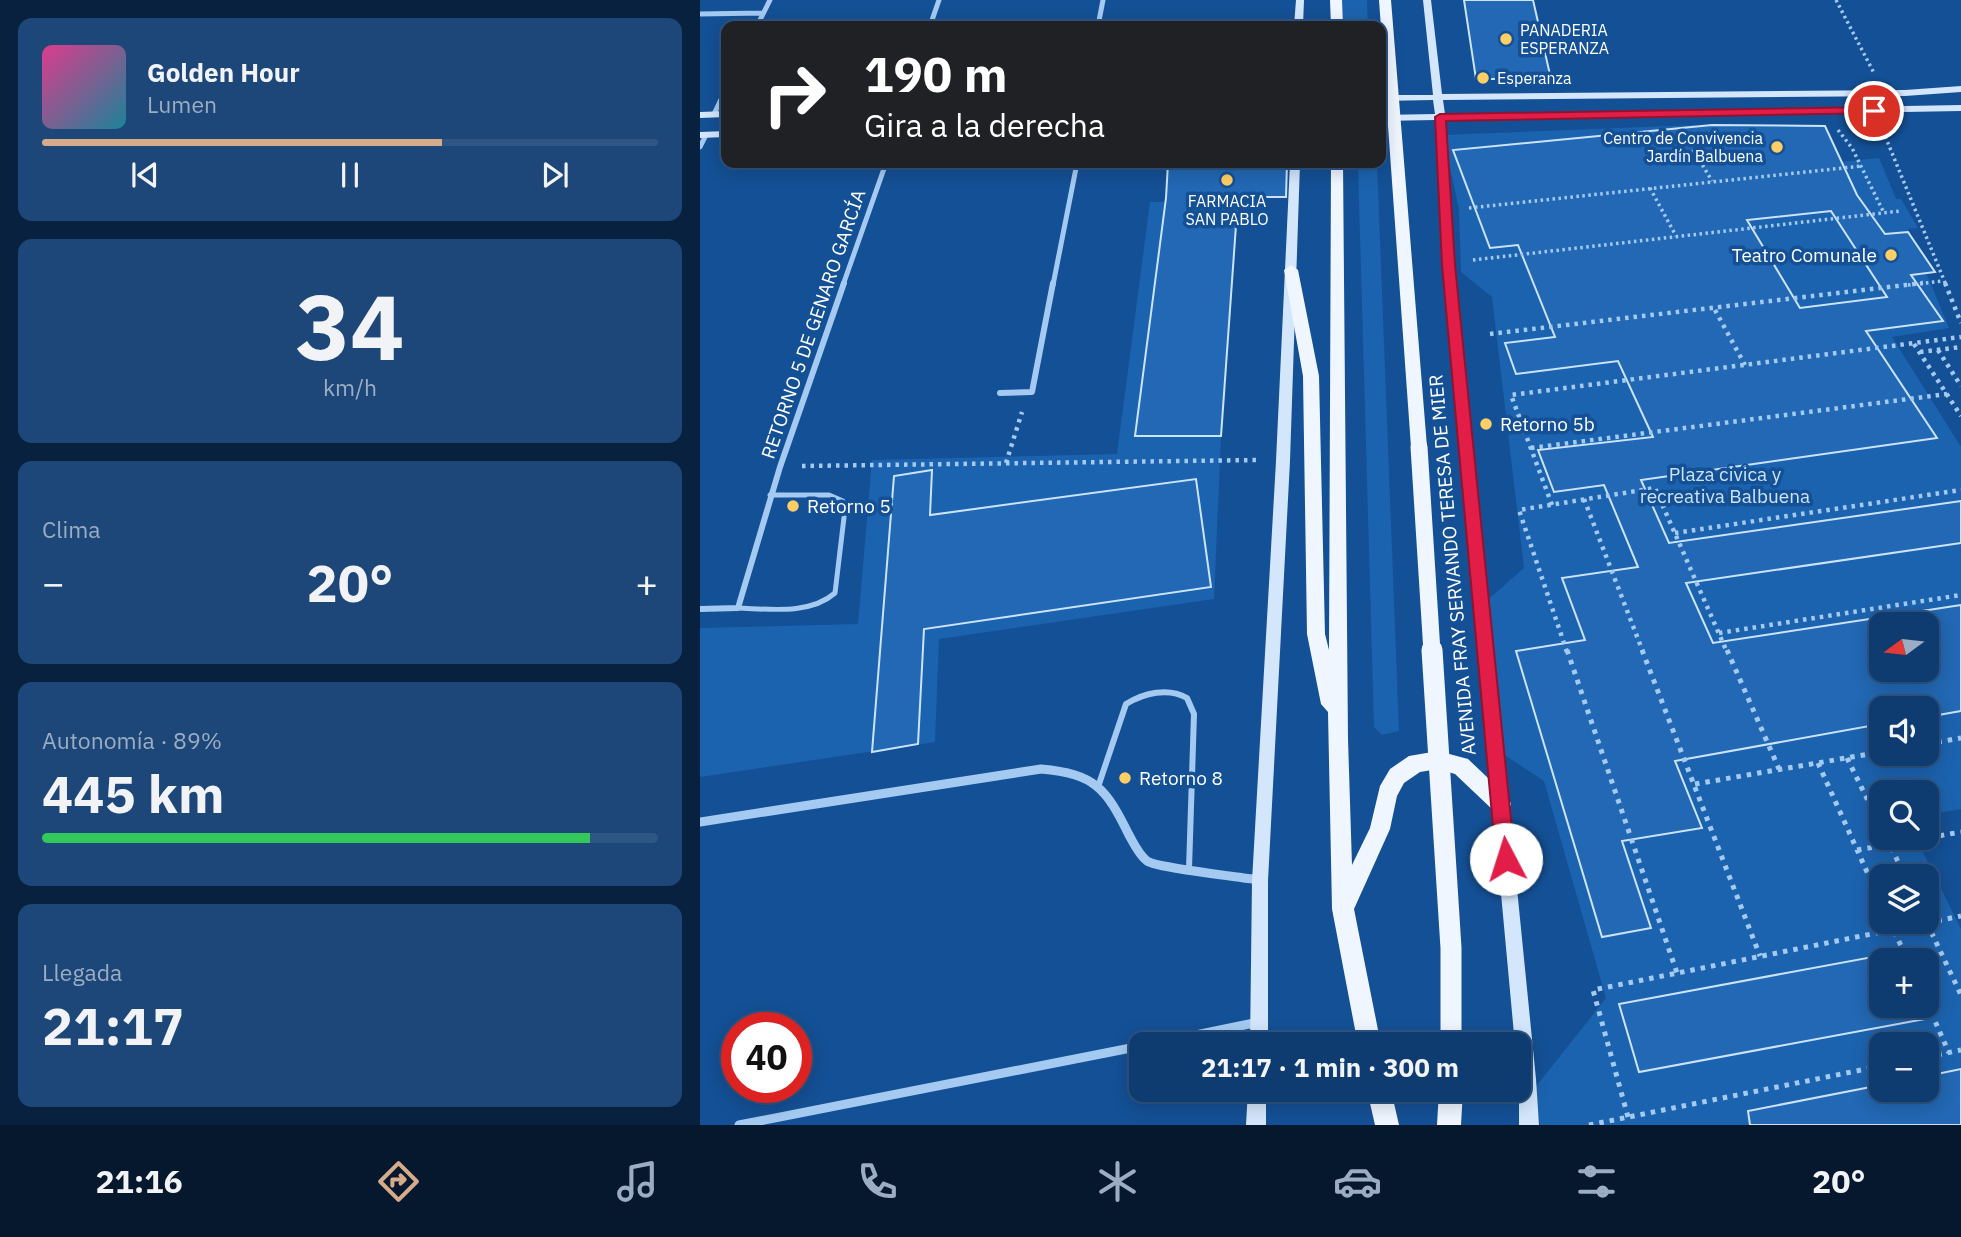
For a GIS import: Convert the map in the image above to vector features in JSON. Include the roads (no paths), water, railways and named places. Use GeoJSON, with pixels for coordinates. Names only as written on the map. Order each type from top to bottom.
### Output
{"type":"FeatureCollection","features":[{"type":"Feature","properties":{"kind":"main road"},"geometry":{"type":"LineString","coordinates":[[1336,0],[1337,21]]}},
{"type":"Feature","properties":{"kind":"main road","name":"AVENIDA FRAY SERVANDO TERESA DE MIER"},"geometry":{"type":"LineString","coordinates":[[1385,0],[1385,21]]}},
{"type":"Feature","properties":{"kind":"main road","name":"AVENIDA FRAY SERVANDO TERESA DE MIER"},"geometry":{"type":"LineString","coordinates":[[1386,98],[1419,447],[1451,948],[1451,1032]]}},
{"type":"Feature","properties":{"kind":"main road"},"geometry":{"type":"LineString","coordinates":[[1337,168],[1338,739],[1343,909],[1367,1032]]}},
{"type":"Feature","properties":{"kind":"main road"},"geometry":{"type":"LineString","coordinates":[[1291,270],[1311,376],[1316,634],[1338,739]]}},
{"type":"Feature","properties":{"kind":"main road"},"geometry":{"type":"LineString","coordinates":[[1343,909],[1380,829],[1387,793],[1397,776],[1416,763],[1438,760],[1461,766],[1501,804]]}},
{"type":"Feature","properties":{"kind":"main road"},"geometry":{"type":"LineString","coordinates":[[1382,1102],[1387,1125]]}},
{"type":"Feature","properties":{"kind":"main road"},"geometry":{"type":"LineString","coordinates":[[1449,1125],[1450,1102]]}},
{"type":"Feature","properties":{"kind":"street"},"geometry":{"type":"LineString","coordinates":[[759,21],[770,0]]}},
{"type":"Feature","properties":{"kind":"street"},"geometry":{"type":"LineString","coordinates":[[932,21],[939,0]]}},
{"type":"Feature","properties":{"kind":"street"},"geometry":{"type":"LineString","coordinates":[[1099,21],[1103,0]]}},
{"type":"Feature","properties":{"kind":"street"},"geometry":{"type":"LineString","coordinates":[[1299,21],[1300,0]]}},
{"type":"Feature","properties":{"kind":"street","name":"AVENIDA FRAY SERVANDO TERESA DE MIER"},"geometry":{"type":"LineString","coordinates":[[1427,0],[1439,98],[1448,265],[1527,1079],[1529,1125]]}},
{"type":"Feature","properties":{"kind":"street"},"geometry":{"type":"LineString","coordinates":[[700,14],[763,13]]}},
{"type":"Feature","properties":{"kind":"street"},"geometry":{"type":"LineString","coordinates":[[1386,98],[1884,93],[1961,89]]}},
{"type":"Feature","properties":{"kind":"street"},"geometry":{"type":"LineString","coordinates":[[1851,93],[1860,110]]}},
{"type":"Feature","properties":{"kind":"street"},"geometry":{"type":"LineString","coordinates":[[714,114],[721,99]]}},
{"type":"Feature","properties":{"kind":"street"},"geometry":{"type":"LineString","coordinates":[[1388,118],[1961,108]]}},
{"type":"Feature","properties":{"kind":"street"},"geometry":{"type":"LineString","coordinates":[[700,115],[721,114]]}},
{"type":"Feature","properties":{"kind":"street"},"geometry":{"type":"LineString","coordinates":[[700,147],[703,135],[721,134]]}},
{"type":"Feature","properties":{"kind":"street","name":"RETORNO 5 DE GENARO GARCÍA"},"geometry":{"type":"LineString","coordinates":[[738,608],[770,495],[884,168]]}},
{"type":"Feature","properties":{"kind":"street"},"geometry":{"type":"LineString","coordinates":[[1000,393],[1032,392],[1076,168]]}},
{"type":"Feature","properties":{"kind":"street"},"geometry":{"type":"LineString","coordinates":[[1259,1032],[1260,881],[1283,461],[1294,168]]}},
{"type":"Feature","properties":{"kind":"street"},"geometry":{"type":"LineString","coordinates":[[700,609],[738,608]]}},
{"type":"Feature","properties":{"kind":"street"},"geometry":{"type":"LineString","coordinates":[[700,822],[1041,769],[1076,772],[1099,784],[1117,808],[1145,860],[1163,868],[1189,869],[1260,881]]}},
{"type":"Feature","properties":{"kind":"street"},"geometry":{"type":"LineString","coordinates":[[1210,1032],[1259,1022]]}},
{"type":"Feature","properties":{"kind":"street"},"geometry":{"type":"LineString","coordinates":[[739,1125],[1129,1048]]}},
{"type":"Feature","properties":{"kind":"street"},"geometry":{"type":"LineString","coordinates":[[1256,1125],[1257,1102]]}},
{"type":"Feature","properties":{"kind":"lane"},"geometry":{"type":"LineString","coordinates":[[738,608],[811,606],[830,600],[835,593],[845,509],[843,501],[829,495],[770,495]]}},
{"type":"Feature","properties":{"kind":"lane"},"geometry":{"type":"LineString","coordinates":[[1099,784],[1126,704],[1144,695],[1171,693],[1183,695],[1191,702],[1194,714],[1189,869]]}},
{"type":"Feature","properties":{"kind":"place","name":"PANADERIA ESPERANZA"},"geometry":{"type":"Point","coordinates":[1506,39]}},
{"type":"Feature","properties":{"kind":"place","name":"Esperanza"},"geometry":{"type":"Point","coordinates":[1483,78]}},
{"type":"Feature","properties":{"kind":"place","name":"Centro de Convivencia Jardín Balbuena"},"geometry":{"type":"Point","coordinates":[1777,147]}},
{"type":"Feature","properties":{"kind":"place","name":"FARMACIA SAN PABLO"},"geometry":{"type":"Point","coordinates":[1227,180]}},
{"type":"Feature","properties":{"kind":"place","name":"Teatro Comunale"},"geometry":{"type":"Point","coordinates":[1891,255]}},
{"type":"Feature","properties":{"kind":"place","name":"Retorno 5b"},"geometry":{"type":"Point","coordinates":[1486,424]}},
{"type":"Feature","properties":{"kind":"place","name":"Retorno 5"},"geometry":{"type":"Point","coordinates":[793,506]}},
{"type":"Feature","properties":{"kind":"place","name":"Retorno 8"},"geometry":{"type":"Point","coordinates":[1125,778]}},
{"type":"Feature","properties":{"kind":"park label","name":"Plaza civica y recreativa Balbuena"},"geometry":{"type":"Point","coordinates":[1725,485]}}]}
